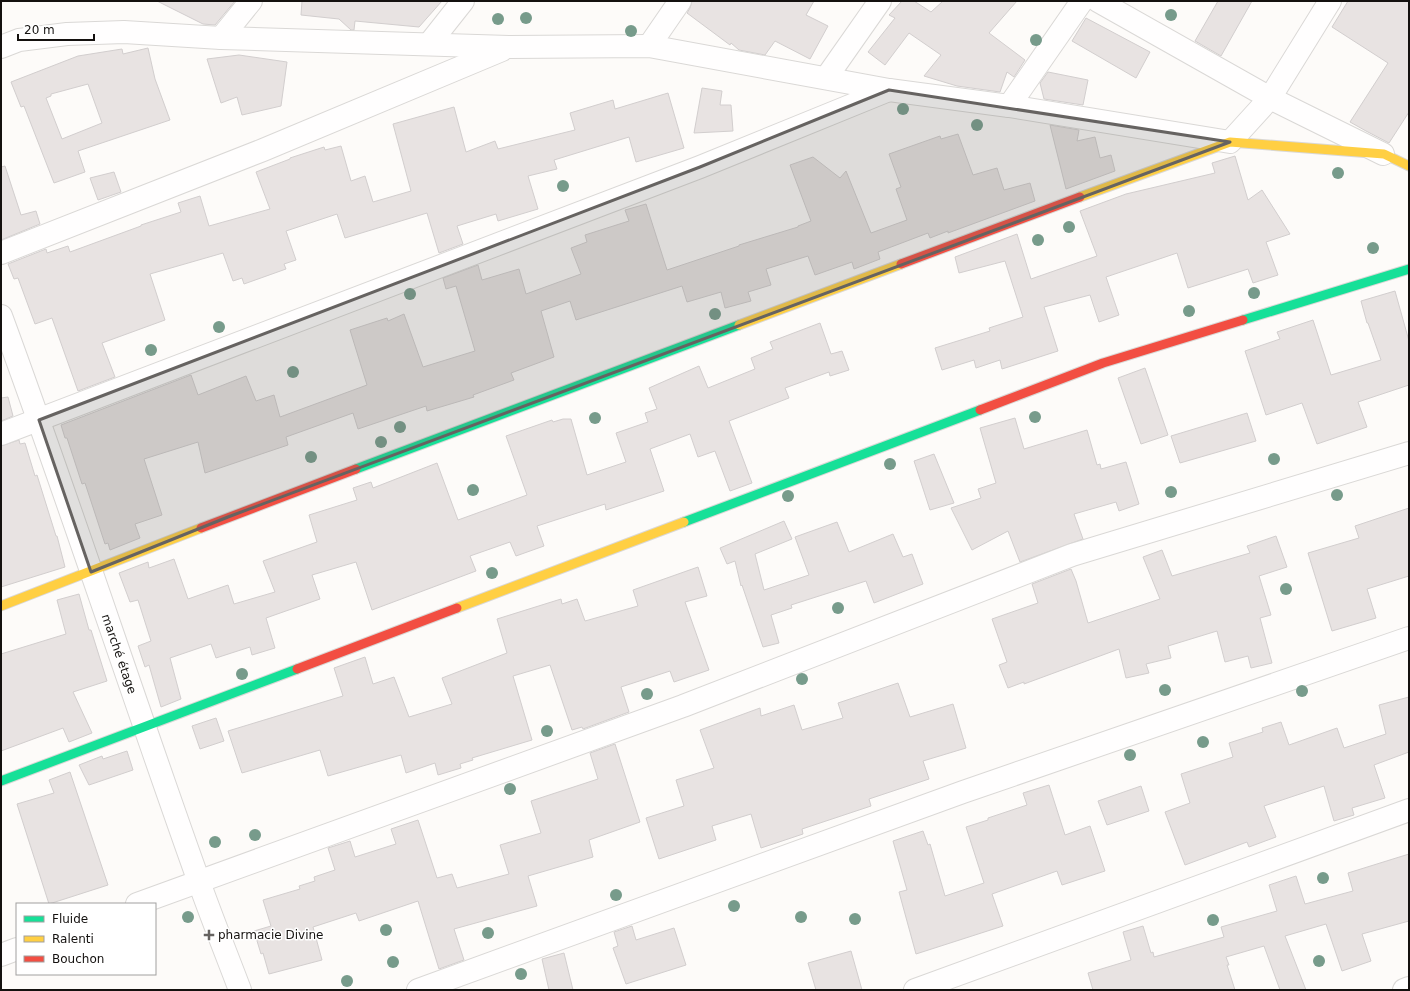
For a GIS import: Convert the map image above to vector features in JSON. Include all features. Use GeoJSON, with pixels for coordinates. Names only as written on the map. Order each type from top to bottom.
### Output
{"type":"FeatureCollection","features":[{"type":"Feature","properties":{"kind":"street"},"geometry":{"type":"LineString","coordinates":[[221,38],[251,1]]}},
{"type":"Feature","properties":{"kind":"street"},"geometry":{"type":"LineString","coordinates":[[429,44],[463,1]]}},
{"type":"Feature","properties":{"kind":"street"},"geometry":{"type":"LineString","coordinates":[[648,46],[680,1]]}},
{"type":"Feature","properties":{"kind":"street"},"geometry":{"type":"LineString","coordinates":[[826,78],[880,1]]}},
{"type":"Feature","properties":{"kind":"street"},"geometry":{"type":"LineString","coordinates":[[1009,106],[1082,1]]}},
{"type":"Feature","properties":{"kind":"street"},"geometry":{"type":"LineString","coordinates":[[1098,1],[1270,98],[1384,154],[1407,162]]}},
{"type":"Feature","properties":{"kind":"street"},"geometry":{"type":"LineString","coordinates":[[1,606],[91,572],[235,514],[466,429],[981,234],[1230,142],[1270,98],[1330,1]]}},
{"type":"Feature","properties":{"kind":"street"},"geometry":{"type":"LineString","coordinates":[[1,47],[19,40],[67,34],[124,32],[221,38],[509,47],[648,46],[889,90],[1009,106],[1230,142],[1384,154]]}},
{"type":"Feature","properties":{"kind":"street"},"geometry":{"type":"LineString","coordinates":[[1,253],[263,150],[509,47]]}},
{"type":"Feature","properties":{"kind":"street"},"geometry":{"type":"LineString","coordinates":[[1,434],[693,170],[889,90]]}},
{"type":"Feature","properties":{"kind":"street"},"geometry":{"type":"LineString","coordinates":[[1,780],[1103,363],[1409,269]]}},
{"type":"Feature","properties":{"kind":"street","name":"marché étage"},"geometry":{"type":"LineString","coordinates":[[1,316],[40,420],[144,726],[199,881],[240,990]]}},
{"type":"Feature","properties":{"kind":"street"},"geometry":{"type":"LineString","coordinates":[[140,903],[683,706],[1072,556],[1409,453]]}},
{"type":"Feature","properties":{"kind":"street"},"geometry":{"type":"LineString","coordinates":[[418,990],[963,792],[1409,638]]}},
{"type":"Feature","properties":{"kind":"street"},"geometry":{"type":"LineString","coordinates":[[915,990],[1409,810]]}},
{"type":"Feature","properties":{"kind":"street"},"geometry":{"type":"LineString","coordinates":[[1,955],[16,949]]}},
{"type":"Feature","properties":{"kind":"street"},"geometry":{"type":"LineString","coordinates":[[1404,990],[1409,988]]}},
{"type":"Feature","properties":{"kind":"highlighted area"},"geometry":{"type":"Polygon","coordinates":[[[889,90],[1230,142],[228,517],[91,572],[39,420],[700,167],[889,90]]]}},
{"type":"Feature","properties":{"kind":"building"},"geometry":{"type":"Polygon","coordinates":[[[157,1],[235,1],[215,25],[203,24],[157,1]]]}},
{"type":"Feature","properties":{"kind":"building"},"geometry":{"type":"Polygon","coordinates":[[[302,1],[442,1],[419,27],[355,21],[354,30],[351,30],[339,19],[301,15],[302,1]]]}},
{"type":"Feature","properties":{"kind":"building"},"geometry":{"type":"Polygon","coordinates":[[[692,1],[814,1],[806,15],[828,26],[810,59],[775,41],[765,55],[739,50],[731,43],[730,45],[687,13],[692,1]]]}},
{"type":"Feature","properties":{"kind":"building"},"geometry":{"type":"Polygon","coordinates":[[[902,1],[914,1],[931,12],[943,1],[1017,1],[989,33],[1025,60],[1014,77],[1007,72],[1000,92],[957,86],[924,76],[941,55],[909,33],[885,65],[868,52],[895,18],[889,15],[902,1]]]}},
{"type":"Feature","properties":{"kind":"building"},"geometry":{"type":"Polygon","coordinates":[[[1218,1],[1252,1],[1221,56],[1195,41],[1218,1]]]}},
{"type":"Feature","properties":{"kind":"building"},"geometry":{"type":"Polygon","coordinates":[[[1348,1],[1409,1],[1409,112],[1389,143],[1350,122],[1388,63],[1332,27],[1348,1]]]}},
{"type":"Feature","properties":{"kind":"building"},"geometry":{"type":"Polygon","coordinates":[[[1086,18],[1150,52],[1136,78],[1072,41],[1086,18]]]}},
{"type":"Feature","properties":{"kind":"building"},"geometry":{"type":"Polygon","coordinates":[[[148,48],[155,79],[170,120],[78,151],[85,172],[54,183],[24,106],[21,107],[11,82],[78,56],[122,49],[123,54],[148,48]],[[88,84],[51,94],[51,96],[46,98],[62,139],[102,123],[88,84]]]}},
{"type":"Feature","properties":{"kind":"building"},"geometry":{"type":"Polygon","coordinates":[[[239,55],[287,62],[281,106],[242,115],[237,97],[221,103],[207,59],[239,55]]]}},
{"type":"Feature","properties":{"kind":"building"},"geometry":{"type":"Polygon","coordinates":[[[1048,72],[1088,80],[1083,105],[1044,99],[1040,83],[1048,72]]]}},
{"type":"Feature","properties":{"kind":"building"},"geometry":{"type":"Polygon","coordinates":[[[702,88],[722,91],[720,105],[731,105],[733,131],[694,133],[702,88]]]}},
{"type":"Feature","properties":{"kind":"building"},"geometry":{"type":"Polygon","coordinates":[[[668,93],[684,148],[636,162],[629,137],[554,160],[557,169],[528,176],[538,209],[498,221],[496,214],[457,226],[463,244],[439,253],[427,213],[345,238],[337,214],[286,231],[296,260],[284,264],[286,269],[244,284],[242,278],[233,281],[223,253],[150,274],[165,320],[102,343],[115,377],[78,391],[52,318],[35,324],[18,278],[14,279],[8,264],[46,249],[47,253],[68,246],[70,252],[141,225],[181,212],[178,203],[200,196],[209,226],[270,209],[256,172],[290,158],[324,147],[325,150],[341,146],[351,181],[365,176],[373,202],[411,191],[393,124],[454,107],[466,152],[495,141],[498,149],[575,130],[570,113],[613,100],[615,109],[668,93]]]}},
{"type":"Feature","properties":{"kind":"building"},"geometry":{"type":"Polygon","coordinates":[[[1050,125],[1079,130],[1077,141],[1095,137],[1100,158],[1111,155],[1115,171],[1066,189],[1050,125]]]}},
{"type":"Feature","properties":{"kind":"building"},"geometry":{"type":"Polygon","coordinates":[[[958,134],[973,175],[997,168],[1004,190],[1030,183],[1035,201],[948,233],[948,231],[930,238],[928,233],[878,252],[880,259],[854,269],[852,262],[815,275],[808,256],[766,269],[771,285],[748,292],[751,301],[725,308],[721,292],[687,302],[682,286],[576,320],[570,301],[541,311],[554,357],[511,373],[514,380],[473,395],[474,397],[427,411],[426,406],[358,429],[353,413],[286,437],[288,445],[205,473],[198,442],[144,459],[162,515],[135,524],[140,538],[110,550],[108,543],[105,544],[85,483],[82,484],[67,438],[65,438],[61,425],[191,375],[198,395],[246,376],[256,401],[274,395],[280,417],[367,385],[350,330],[387,318],[388,321],[404,314],[423,367],[475,351],[456,286],[446,289],[443,278],[478,265],[482,280],[519,269],[526,294],[581,274],[571,248],[587,242],[585,235],[629,221],[625,210],[646,204],[667,270],[739,245],[798,227],[811,221],[790,165],[813,157],[840,178],[846,171],[871,233],[907,220],[896,189],[901,187],[889,154],[940,136],[941,139],[958,134]]]}},
{"type":"Feature","properties":{"kind":"building"},"geometry":{"type":"Polygon","coordinates":[[[1235,156],[1248,200],[1262,190],[1290,234],[1266,242],[1278,275],[1253,283],[1248,269],[1188,288],[1177,253],[1106,277],[1119,315],[1099,322],[1090,295],[1044,307],[1058,351],[1002,369],[1000,360],[976,368],[974,360],[942,370],[935,348],[990,331],[989,328],[1023,317],[1005,261],[959,273],[955,257],[1017,234],[1031,279],[1097,256],[1080,211],[1126,194],[1215,173],[1212,163],[1235,156]]]}},
{"type":"Feature","properties":{"kind":"building"},"geometry":{"type":"Polygon","coordinates":[[[5,166],[21,215],[36,211],[40,224],[1,240],[1,167],[5,166]]]}},
{"type":"Feature","properties":{"kind":"building"},"geometry":{"type":"Polygon","coordinates":[[[114,172],[121,192],[98,200],[90,178],[114,172]]]}},
{"type":"Feature","properties":{"kind":"building"},"geometry":{"type":"Polygon","coordinates":[[[1395,291],[1409,341],[1409,385],[1358,402],[1367,427],[1317,444],[1302,403],[1266,415],[1245,351],[1280,339],[1277,332],[1313,320],[1331,375],[1381,360],[1367,323],[1361,301],[1395,291]]]}},
{"type":"Feature","properties":{"kind":"building"},"geometry":{"type":"Polygon","coordinates":[[[820,323],[831,354],[842,351],[849,370],[830,376],[829,372],[785,388],[789,398],[729,421],[752,483],[730,491],[715,451],[698,457],[690,434],[650,449],[664,491],[606,510],[605,504],[537,526],[544,546],[516,556],[510,542],[470,556],[476,571],[372,610],[356,562],[312,575],[320,599],[266,618],[275,648],[252,655],[250,647],[216,658],[211,644],[170,658],[181,699],[161,707],[149,665],[145,667],[138,646],[151,641],[138,600],[130,602],[119,573],[148,562],[149,568],[174,559],[188,599],[228,585],[234,604],[275,592],[263,561],[317,542],[309,515],[357,500],[353,488],[371,482],[373,488],[437,463],[458,520],[527,495],[506,436],[552,420],[553,422],[563,419],[571,419],[587,475],[626,462],[616,433],[648,422],[645,413],[657,409],[649,388],[699,366],[708,388],[755,369],[751,358],[773,349],[770,342],[820,323]]]}},
{"type":"Feature","properties":{"kind":"building"},"geometry":{"type":"Polygon","coordinates":[[[1145,368],[1168,435],[1141,444],[1118,378],[1145,368]]]}},
{"type":"Feature","properties":{"kind":"building"},"geometry":{"type":"Polygon","coordinates":[[[8,397],[13,416],[1,421],[1,398],[8,397]]]}},
{"type":"Feature","properties":{"kind":"building"},"geometry":{"type":"Polygon","coordinates":[[[1247,413],[1256,441],[1180,463],[1171,436],[1247,413]]]}},
{"type":"Feature","properties":{"kind":"building"},"geometry":{"type":"Polygon","coordinates":[[[1015,418],[1024,449],[1087,430],[1097,465],[1100,464],[1101,469],[1126,462],[1139,504],[1119,511],[1116,502],[1074,514],[1083,539],[1020,562],[1008,531],[972,550],[951,508],[981,498],[978,489],[996,483],[980,428],[1015,418]]]}},
{"type":"Feature","properties":{"kind":"building"},"geometry":{"type":"Polygon","coordinates":[[[19,440],[20,444],[25,443],[35,476],[37,475],[57,536],[65,567],[1,587],[1,446],[19,440]]]}},
{"type":"Feature","properties":{"kind":"building"},"geometry":{"type":"Polygon","coordinates":[[[934,454],[954,503],[930,510],[914,461],[934,454]]]}},
{"type":"Feature","properties":{"kind":"building"},"geometry":{"type":"Polygon","coordinates":[[[1409,508],[1409,576],[1367,589],[1376,618],[1332,631],[1308,553],[1359,538],[1355,526],[1409,508]]]}},
{"type":"Feature","properties":{"kind":"building"},"geometry":{"type":"Polygon","coordinates":[[[784,521],[792,539],[755,554],[764,590],[809,575],[795,537],[837,522],[849,552],[893,534],[903,557],[912,554],[923,584],[874,603],[866,581],[791,605],[792,608],[771,615],[779,643],[763,647],[742,585],[741,586],[735,561],[727,564],[720,548],[784,521]]]}},
{"type":"Feature","properties":{"kind":"building"},"geometry":{"type":"Polygon","coordinates":[[[1276,536],[1287,567],[1259,576],[1271,615],[1260,618],[1272,663],[1251,668],[1248,656],[1225,662],[1217,631],[1168,646],[1171,658],[1146,664],[1149,673],[1126,678],[1119,649],[1024,684],[1024,682],[1008,688],[999,665],[1007,662],[992,619],[1038,603],[1032,584],[1071,569],[1088,623],[1160,599],[1143,557],[1162,550],[1172,576],[1250,553],[1247,546],[1276,536]]]}},
{"type":"Feature","properties":{"kind":"building"},"geometry":{"type":"Polygon","coordinates":[[[698,567],[707,596],[685,602],[709,670],[674,682],[670,671],[621,687],[629,712],[583,729],[582,727],[572,730],[550,665],[513,676],[532,740],[472,758],[473,760],[460,764],[461,768],[438,775],[435,763],[406,773],[401,755],[328,776],[320,750],[242,773],[228,731],[343,696],[334,668],[365,657],[373,684],[394,677],[409,717],[452,704],[442,678],[507,653],[497,619],[561,599],[562,604],[577,599],[585,621],[638,606],[633,590],[698,567]]]}},
{"type":"Feature","properties":{"kind":"building"},"geometry":{"type":"Polygon","coordinates":[[[79,594],[89,630],[91,630],[107,681],[73,692],[92,733],[69,742],[63,728],[1,751],[1,654],[66,634],[57,600],[79,594]]]}},
{"type":"Feature","properties":{"kind":"building"},"geometry":{"type":"Polygon","coordinates":[[[898,683],[910,717],[953,704],[966,748],[923,761],[929,779],[869,799],[871,806],[802,829],[803,834],[761,848],[751,814],[712,826],[716,840],[659,859],[646,818],[684,806],[676,780],[714,768],[700,730],[760,708],[761,716],[794,705],[802,730],[843,718],[838,703],[898,683]]]}},
{"type":"Feature","properties":{"kind":"building"},"geometry":{"type":"Polygon","coordinates":[[[1409,697],[1409,752],[1374,765],[1385,798],[1352,808],[1354,815],[1334,821],[1324,786],[1264,806],[1276,837],[1249,847],[1247,842],[1185,865],[1165,812],[1190,803],[1181,774],[1233,757],[1229,743],[1263,732],[1262,728],[1281,722],[1289,745],[1337,728],[1344,748],[1386,734],[1379,705],[1409,697]]]}},
{"type":"Feature","properties":{"kind":"building"},"geometry":{"type":"Polygon","coordinates":[[[216,718],[224,741],[200,749],[192,726],[216,718]]]}},
{"type":"Feature","properties":{"kind":"building"},"geometry":{"type":"Polygon","coordinates":[[[615,744],[640,822],[589,840],[593,857],[528,876],[537,906],[454,929],[464,960],[439,969],[418,901],[359,921],[356,913],[313,927],[322,960],[269,974],[263,953],[261,954],[254,931],[271,926],[263,900],[300,889],[299,886],[315,881],[314,877],[335,870],[328,848],[350,841],[355,857],[396,844],[391,829],[418,820],[437,878],[452,874],[457,888],[509,874],[500,845],[541,833],[531,801],[598,779],[590,753],[615,744]]]}},
{"type":"Feature","properties":{"kind":"building"},"geometry":{"type":"Polygon","coordinates":[[[127,751],[133,770],[89,785],[79,765],[102,756],[103,759],[127,751]]]}},
{"type":"Feature","properties":{"kind":"building"},"geometry":{"type":"Polygon","coordinates":[[[70,772],[108,885],[52,903],[49,903],[17,804],[54,793],[49,780],[70,772]]]}},
{"type":"Feature","properties":{"kind":"building"},"geometry":{"type":"Polygon","coordinates":[[[1049,785],[1065,835],[1090,826],[1105,871],[1062,885],[1057,871],[992,894],[1003,926],[916,954],[899,892],[907,890],[893,841],[923,831],[928,845],[930,844],[945,896],[984,883],[966,827],[1027,805],[1023,793],[1049,785]]]}},
{"type":"Feature","properties":{"kind":"building"},"geometry":{"type":"Polygon","coordinates":[[[1141,786],[1149,811],[1107,825],[1098,801],[1141,786]]]}},
{"type":"Feature","properties":{"kind":"building"},"geometry":{"type":"Polygon","coordinates":[[[1409,854],[1409,921],[1362,934],[1371,961],[1342,971],[1326,924],[1285,936],[1306,990],[1280,990],[1264,946],[1226,957],[1235,990],[1093,990],[1088,973],[1131,960],[1123,932],[1143,926],[1151,953],[1153,952],[1154,957],[1224,937],[1221,927],[1277,911],[1269,885],[1296,876],[1305,904],[1353,891],[1348,873],[1409,854]]]}},
{"type":"Feature","properties":{"kind":"building"},"geometry":{"type":"Polygon","coordinates":[[[632,926],[636,940],[674,928],[686,965],[626,984],[613,948],[618,946],[614,932],[632,926]]]}},
{"type":"Feature","properties":{"kind":"building"},"geometry":{"type":"Polygon","coordinates":[[[851,951],[862,990],[816,990],[808,963],[851,951]]]}},
{"type":"Feature","properties":{"kind":"building"},"geometry":{"type":"Polygon","coordinates":[[[564,953],[573,990],[549,990],[542,959],[564,953]]]}},
{"type":"Feature","properties":{"kind":"traffic: fast"},"geometry":{"type":"LineString","coordinates":[[1243,320],[1409,269]]}},
{"type":"Feature","properties":{"kind":"traffic: fast"},"geometry":{"type":"LineString","coordinates":[[356,469],[739,325]]}},
{"type":"Feature","properties":{"kind":"traffic: fast"},"geometry":{"type":"LineString","coordinates":[[684,522],[980,410]]}},
{"type":"Feature","properties":{"kind":"traffic: fast"},"geometry":{"type":"LineString","coordinates":[[1,781],[297,669]]}},
{"type":"Feature","properties":{"kind":"traffic: slow"},"geometry":{"type":"LineString","coordinates":[[1080,197],[1230,142],[1384,154],[1409,166]]}},
{"type":"Feature","properties":{"kind":"traffic: slow"},"geometry":{"type":"LineString","coordinates":[[739,325],[901,264]]}},
{"type":"Feature","properties":{"kind":"traffic: slow"},"geometry":{"type":"LineString","coordinates":[[457,608],[684,522]]}},
{"type":"Feature","properties":{"kind":"traffic: slow"},"geometry":{"type":"LineString","coordinates":[[1,606],[201,528]]}},
{"type":"Feature","properties":{"kind":"traffic: jam"},"geometry":{"type":"LineString","coordinates":[[901,264],[1080,197]]}},
{"type":"Feature","properties":{"kind":"traffic: jam"},"geometry":{"type":"LineString","coordinates":[[980,410],[1103,363],[1243,320]]}},
{"type":"Feature","properties":{"kind":"traffic: jam"},"geometry":{"type":"LineString","coordinates":[[201,528],[356,469]]}},
{"type":"Feature","properties":{"kind":"traffic: jam"},"geometry":{"type":"LineString","coordinates":[[297,669],[457,608]]}},
{"type":"Feature","properties":{"kind":"place","name":"pharmacie Divine"},"geometry":{"type":"Point","coordinates":[209,935]}}]}
